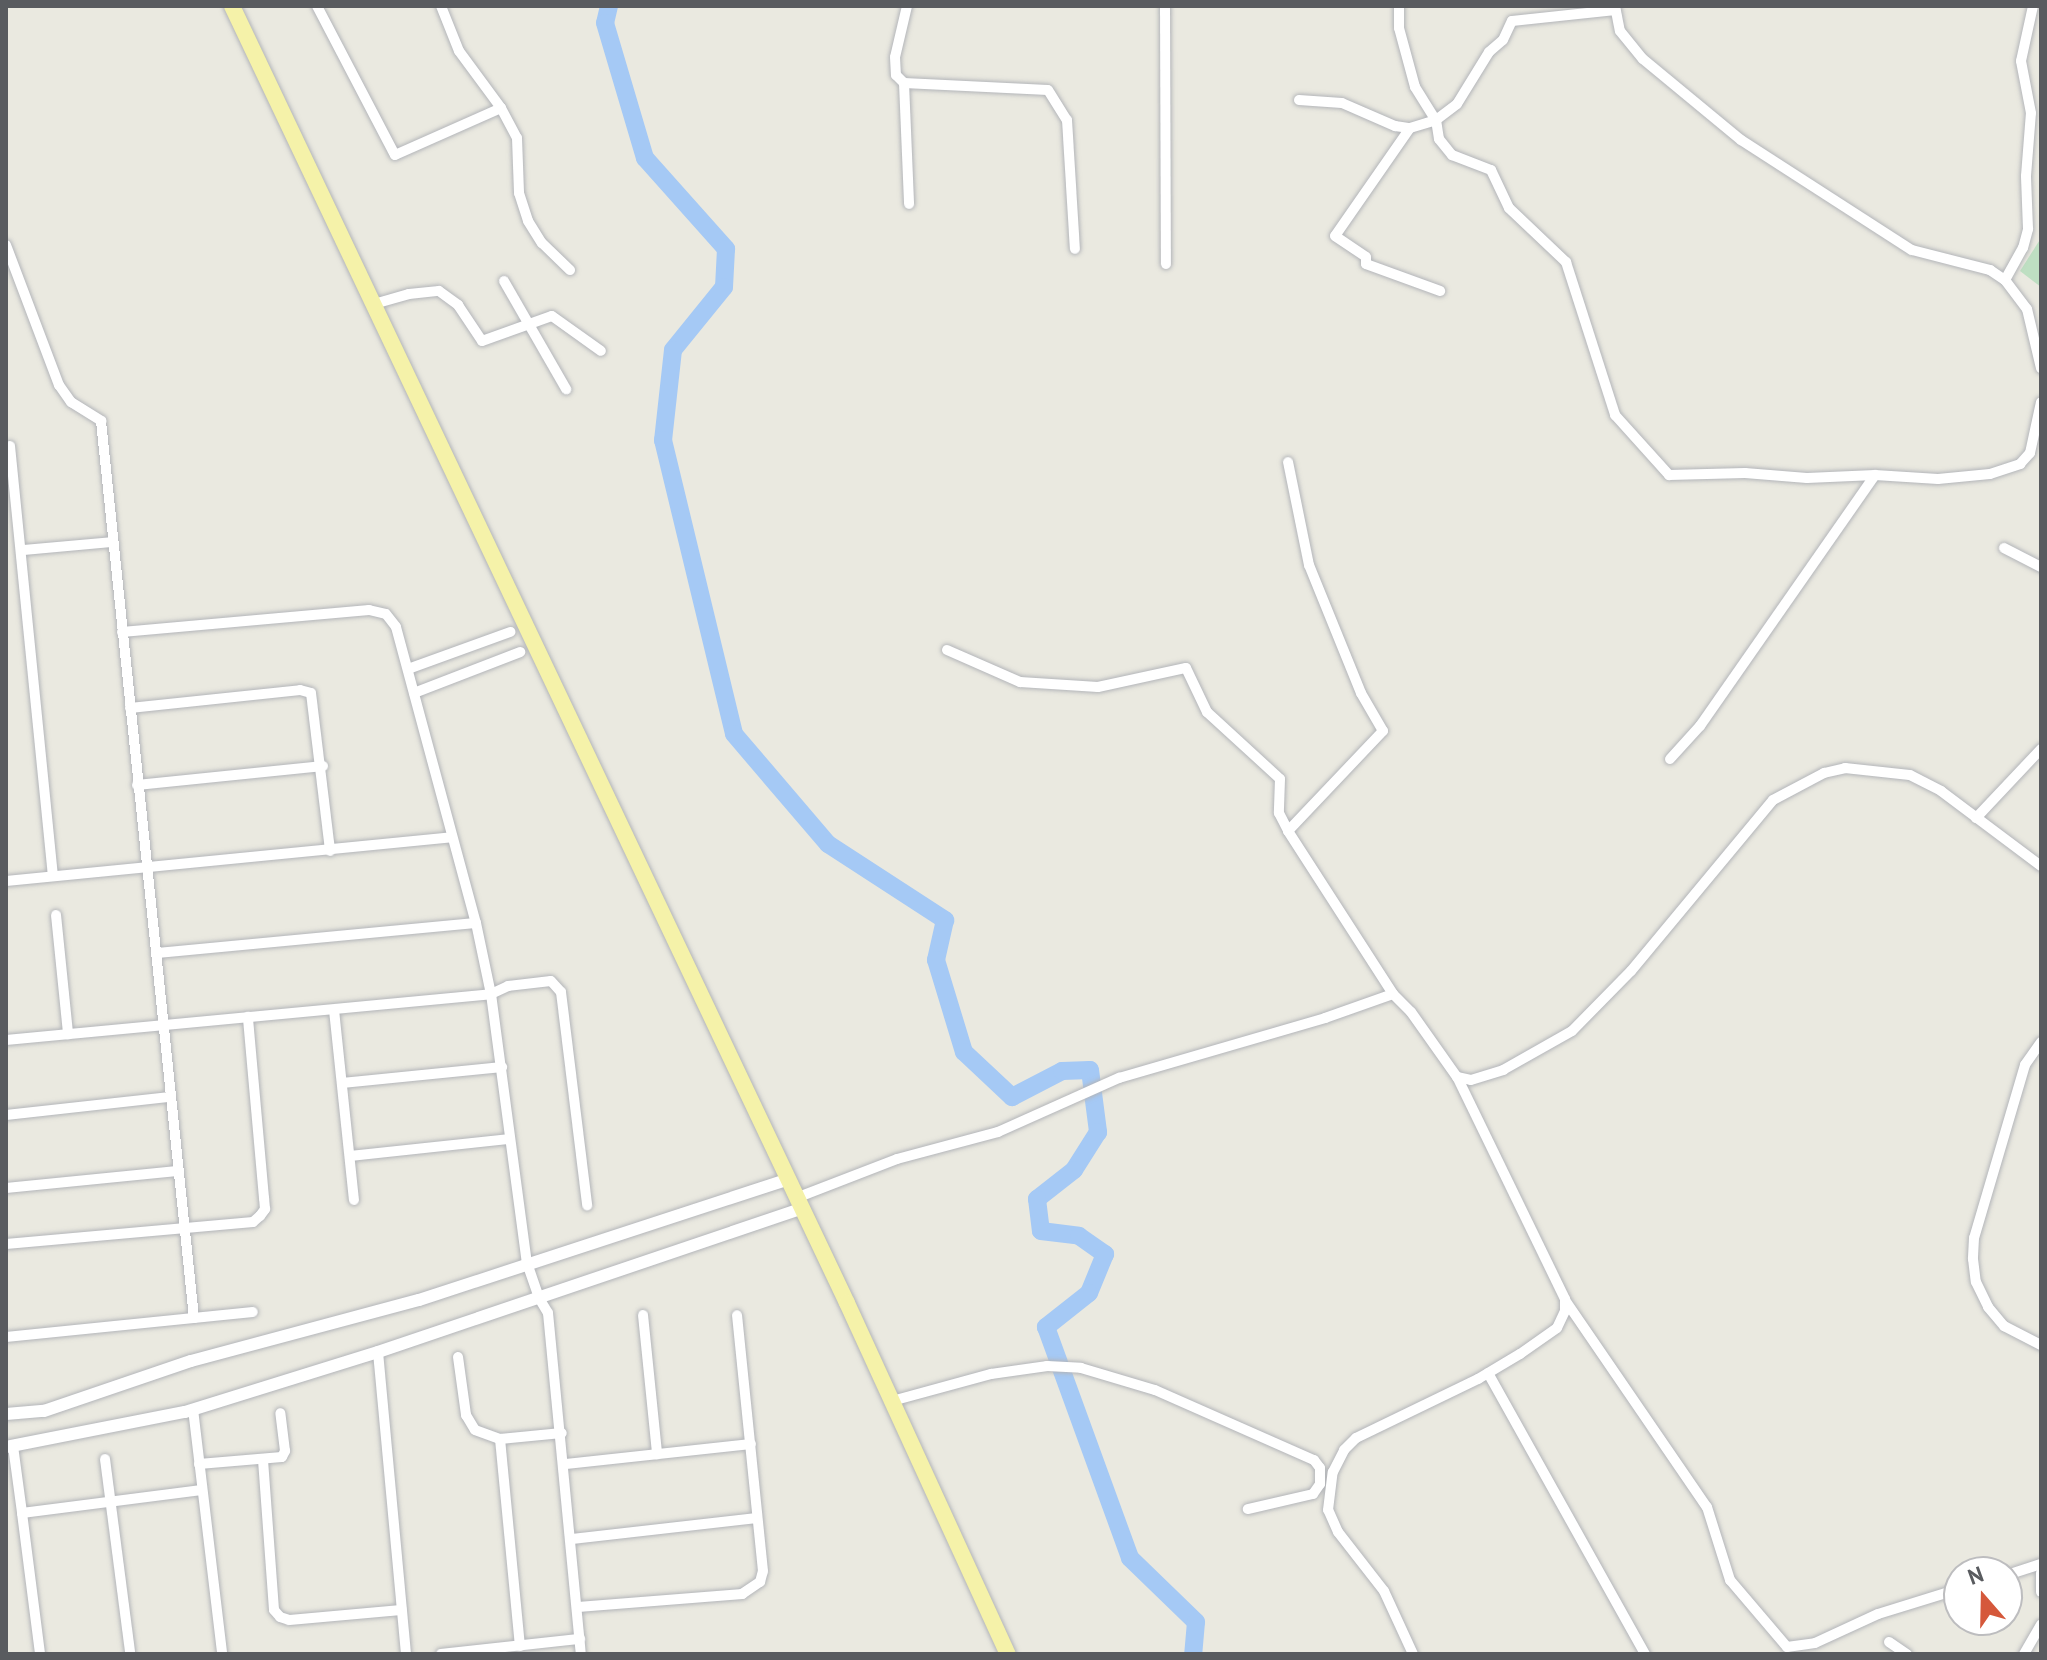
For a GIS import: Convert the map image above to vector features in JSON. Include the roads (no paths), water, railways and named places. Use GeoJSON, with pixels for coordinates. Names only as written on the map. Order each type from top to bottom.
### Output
{"type":"FeatureCollection","features":[{"type":"Feature","properties":{"kind":"main road"},"geometry":{"type":"LineString","coordinates":[[232,6],[892,1401],[1008,1654]]}},
{"type":"Feature","properties":{"kind":"street"},"geometry":{"type":"LineString","coordinates":[[317,6],[335,34],[395,155],[501,108]]}},
{"type":"Feature","properties":{"kind":"street"},"geometry":{"type":"LineString","coordinates":[[441,6],[459,51],[501,108],[517,138],[519,193],[528,221],[542,243],[570,270]]}},
{"type":"Feature","properties":{"kind":"street"},"geometry":{"type":"LineString","coordinates":[[907,6],[895,57],[896,75],[904,83],[1048,90],[1067,120],[1075,249]]}},
{"type":"Feature","properties":{"kind":"street"},"geometry":{"type":"LineString","coordinates":[[1165,6],[1166,264]]}},
{"type":"Feature","properties":{"kind":"street"},"geometry":{"type":"LineString","coordinates":[[1399,6],[1399,28],[1415,87],[1436,120],[1439,139],[1452,155],[1491,170],[1509,208],[1559,252],[1566,262],[1615,415],[1669,475],[1745,473],[1807,478],[1875,475],[1962,479],[2020,464],[2030,453],[2041,402]]}},
{"type":"Feature","properties":{"kind":"street"},"geometry":{"type":"LineString","coordinates":[[2005,280],[2023,248],[2028,229],[2026,176],[2031,113],[2021,61],[2033,6]]}},
{"type":"Feature","properties":{"kind":"street"},"geometry":{"type":"LineString","coordinates":[[1299,100],[1342,103],[1395,126],[1410,128],[1436,120],[1457,104],[1489,52],[1503,40],[1512,21],[1615,8],[1620,31],[1643,59],[1741,140],[1912,250],[1931,258],[1990,270],[2005,280],[2027,309],[2041,368]]}},
{"type":"Feature","properties":{"kind":"street"},"geometry":{"type":"LineString","coordinates":[[904,83],[909,204]]}},
{"type":"Feature","properties":{"kind":"street"},"geometry":{"type":"LineString","coordinates":[[1410,128],[1335,236],[1366,257],[1366,264],[1440,291]]}},
{"type":"Feature","properties":{"kind":"street"},"geometry":{"type":"LineString","coordinates":[[6,245],[59,385],[71,402],[101,421],[194,1318]]}},
{"type":"Feature","properties":{"kind":"street"},"geometry":{"type":"LineString","coordinates":[[504,281],[531,323],[566,389]]}},
{"type":"Feature","properties":{"kind":"street"},"geometry":{"type":"LineString","coordinates":[[374,304],[409,294],[439,291],[458,305],[482,341],[552,316],[601,351]]}},
{"type":"Feature","properties":{"kind":"street"},"geometry":{"type":"LineString","coordinates":[[10,446],[23,550],[53,876]]}},
{"type":"Feature","properties":{"kind":"street"},"geometry":{"type":"LineString","coordinates":[[1288,462],[1309,565],[1361,693],[1383,731],[1288,831]]}},
{"type":"Feature","properties":{"kind":"street"},"geometry":{"type":"LineString","coordinates":[[1670,759],[1700,726],[1875,475]]}},
{"type":"Feature","properties":{"kind":"street"},"geometry":{"type":"LineString","coordinates":[[23,550],[112,542]]}},
{"type":"Feature","properties":{"kind":"street"},"geometry":{"type":"LineString","coordinates":[[2004,548],[2041,567]]}},
{"type":"Feature","properties":{"kind":"street"},"geometry":{"type":"LineString","coordinates":[[122,632],[369,610],[386,614],[396,627],[476,923],[491,994],[527,1263],[539,1298],[548,1313],[566,1464],[581,1654]]}},
{"type":"Feature","properties":{"kind":"street"},"geometry":{"type":"LineString","coordinates":[[408,669],[510,632]]}},
{"type":"Feature","properties":{"kind":"street"},"geometry":{"type":"LineString","coordinates":[[947,650],[1020,682],[1098,687],[1186,668],[1207,712],[1280,779],[1279,813],[1288,831],[1393,994],[1411,1012],[1457,1077],[1565,1299],[1707,1507],[1730,1580],[1787,1647],[1815,1643],[1878,1614],[1943,1594]]}},
{"type":"Feature","properties":{"kind":"street"},"geometry":{"type":"LineString","coordinates":[[414,693],[520,652]]}},
{"type":"Feature","properties":{"kind":"street"},"geometry":{"type":"LineString","coordinates":[[130,708],[306,690],[315,698],[330,851]]}},
{"type":"Feature","properties":{"kind":"street"},"geometry":{"type":"LineString","coordinates":[[1976,818],[2041,749]]}},
{"type":"Feature","properties":{"kind":"street"},"geometry":{"type":"LineString","coordinates":[[137,785],[323,766]]}},
{"type":"Feature","properties":{"kind":"street"},"geometry":{"type":"LineString","coordinates":[[1457,1077],[1471,1080],[1484,1077],[1572,1031],[1631,971],[1773,800],[1797,785],[1845,768],[1877,769],[1910,775],[1941,791],[2041,866]]}},
{"type":"Feature","properties":{"kind":"street"},"geometry":{"type":"LineString","coordinates":[[6,881],[452,837]]}},
{"type":"Feature","properties":{"kind":"street"},"geometry":{"type":"LineString","coordinates":[[56,915],[68,1034]]}},
{"type":"Feature","properties":{"kind":"street"},"geometry":{"type":"LineString","coordinates":[[157,953],[476,923]]}},
{"type":"Feature","properties":{"kind":"street"},"geometry":{"type":"LineString","coordinates":[[6,1040],[491,994],[508,986],[551,981],[561,992],[587,1205]]}},
{"type":"Feature","properties":{"kind":"street"},"geometry":{"type":"LineString","coordinates":[[40,1654],[10,1446],[193,1409],[378,1352],[539,1298],[798,1204],[897,1159],[998,1132],[1119,1078],[1325,1018],[1393,994]]}},
{"type":"Feature","properties":{"kind":"street"},"geometry":{"type":"LineString","coordinates":[[334,1010],[354,1200]]}},
{"type":"Feature","properties":{"kind":"street"},"geometry":{"type":"LineString","coordinates":[[6,1244],[253,1222],[265,1209],[248,1017]]}},
{"type":"Feature","properties":{"kind":"street"},"geometry":{"type":"LineString","coordinates":[[2041,1042],[2025,1065],[1974,1238],[1973,1259],[1976,1282],[1988,1307],[2004,1326],[2041,1345]]}},
{"type":"Feature","properties":{"kind":"street"},"geometry":{"type":"LineString","coordinates":[[342,1083],[502,1067]]}},
{"type":"Feature","properties":{"kind":"street"},"geometry":{"type":"LineString","coordinates":[[6,1115],[170,1097]]}},
{"type":"Feature","properties":{"kind":"street"},"geometry":{"type":"LineString","coordinates":[[350,1156],[510,1139]]}},
{"type":"Feature","properties":{"kind":"street"},"geometry":{"type":"LineString","coordinates":[[6,1188],[177,1171]]}},
{"type":"Feature","properties":{"kind":"street"},"geometry":{"type":"LineString","coordinates":[[6,1414],[44,1411],[191,1361],[419,1300],[787,1180]]}},
{"type":"Feature","properties":{"kind":"street"},"geometry":{"type":"LineString","coordinates":[[1413,1654],[1384,1591],[1338,1532],[1328,1510],[1328,1487],[1344,1450],[1356,1438],[1488,1373],[1557,1328],[1565,1311],[1565,1299]]}},
{"type":"Feature","properties":{"kind":"street"},"geometry":{"type":"LineString","coordinates":[[6,1337],[253,1312]]}},
{"type":"Feature","properties":{"kind":"street"},"geometry":{"type":"LineString","coordinates":[[643,1315],[657,1454]]}},
{"type":"Feature","properties":{"kind":"street"},"geometry":{"type":"LineString","coordinates":[[578,1607],[742,1594],[760,1582],[763,1571],[737,1315]]}},
{"type":"Feature","properties":{"kind":"street"},"geometry":{"type":"LineString","coordinates":[[378,1352],[406,1654]]}},
{"type":"Feature","properties":{"kind":"street"},"geometry":{"type":"LineString","coordinates":[[458,1357],[469,1422],[484,1436],[500,1439],[562,1433]]}},
{"type":"Feature","properties":{"kind":"street"},"geometry":{"type":"LineString","coordinates":[[892,1401],[991,1374],[1047,1366],[1081,1368],[1155,1390],[1314,1460],[1320,1468],[1320,1484],[1313,1494],[1248,1509]]}},
{"type":"Feature","properties":{"kind":"street"},"geometry":{"type":"LineString","coordinates":[[1488,1373],[1645,1654]]}},
{"type":"Feature","properties":{"kind":"street"},"geometry":{"type":"LineString","coordinates":[[193,1409],[222,1654]]}},
{"type":"Feature","properties":{"kind":"street"},"geometry":{"type":"LineString","coordinates":[[199,1464],[282,1457],[285,1451],[280,1413]]}},
{"type":"Feature","properties":{"kind":"street"},"geometry":{"type":"LineString","coordinates":[[500,1439],[520,1646]]}},
{"type":"Feature","properties":{"kind":"street"},"geometry":{"type":"LineString","coordinates":[[566,1464],[751,1444]]}},
{"type":"Feature","properties":{"kind":"street"},"geometry":{"type":"LineString","coordinates":[[105,1459],[130,1652]]}},
{"type":"Feature","properties":{"kind":"street"},"geometry":{"type":"LineString","coordinates":[[263,1460],[274,1610],[280,1617],[289,1620],[402,1610]]}},
{"type":"Feature","properties":{"kind":"street"},"geometry":{"type":"LineString","coordinates":[[22,1513],[202,1490]]}},
{"type":"Feature","properties":{"kind":"street"},"geometry":{"type":"LineString","coordinates":[[572,1539],[757,1518]]}},
{"type":"Feature","properties":{"kind":"street"},"geometry":{"type":"LineString","coordinates":[[2041,1573],[2041,1592]]}},
{"type":"Feature","properties":{"kind":"street"},"geometry":{"type":"LineString","coordinates":[[2024,1654],[2041,1625]]}},
{"type":"Feature","properties":{"kind":"street"},"geometry":{"type":"LineString","coordinates":[[441,1654],[580,1639]]}},
{"type":"Feature","properties":{"kind":"street"},"geometry":{"type":"LineString","coordinates":[[1889,1642],[1907,1654]]}},
{"type":"Feature","properties":{"kind":"waterway"},"geometry":{"type":"LineString","coordinates":[[609,6],[605,23],[645,158],[726,249],[724,287],[673,350],[663,440],[734,734],[828,844],[945,920],[936,960],[964,1052],[1012,1097],[1062,1071],[1090,1070],[1098,1132],[1074,1170],[1037,1199],[1041,1231],[1079,1236],[1105,1254],[1089,1293],[1046,1327],[1130,1558],[1196,1622],[1193,1654]]}}]}
